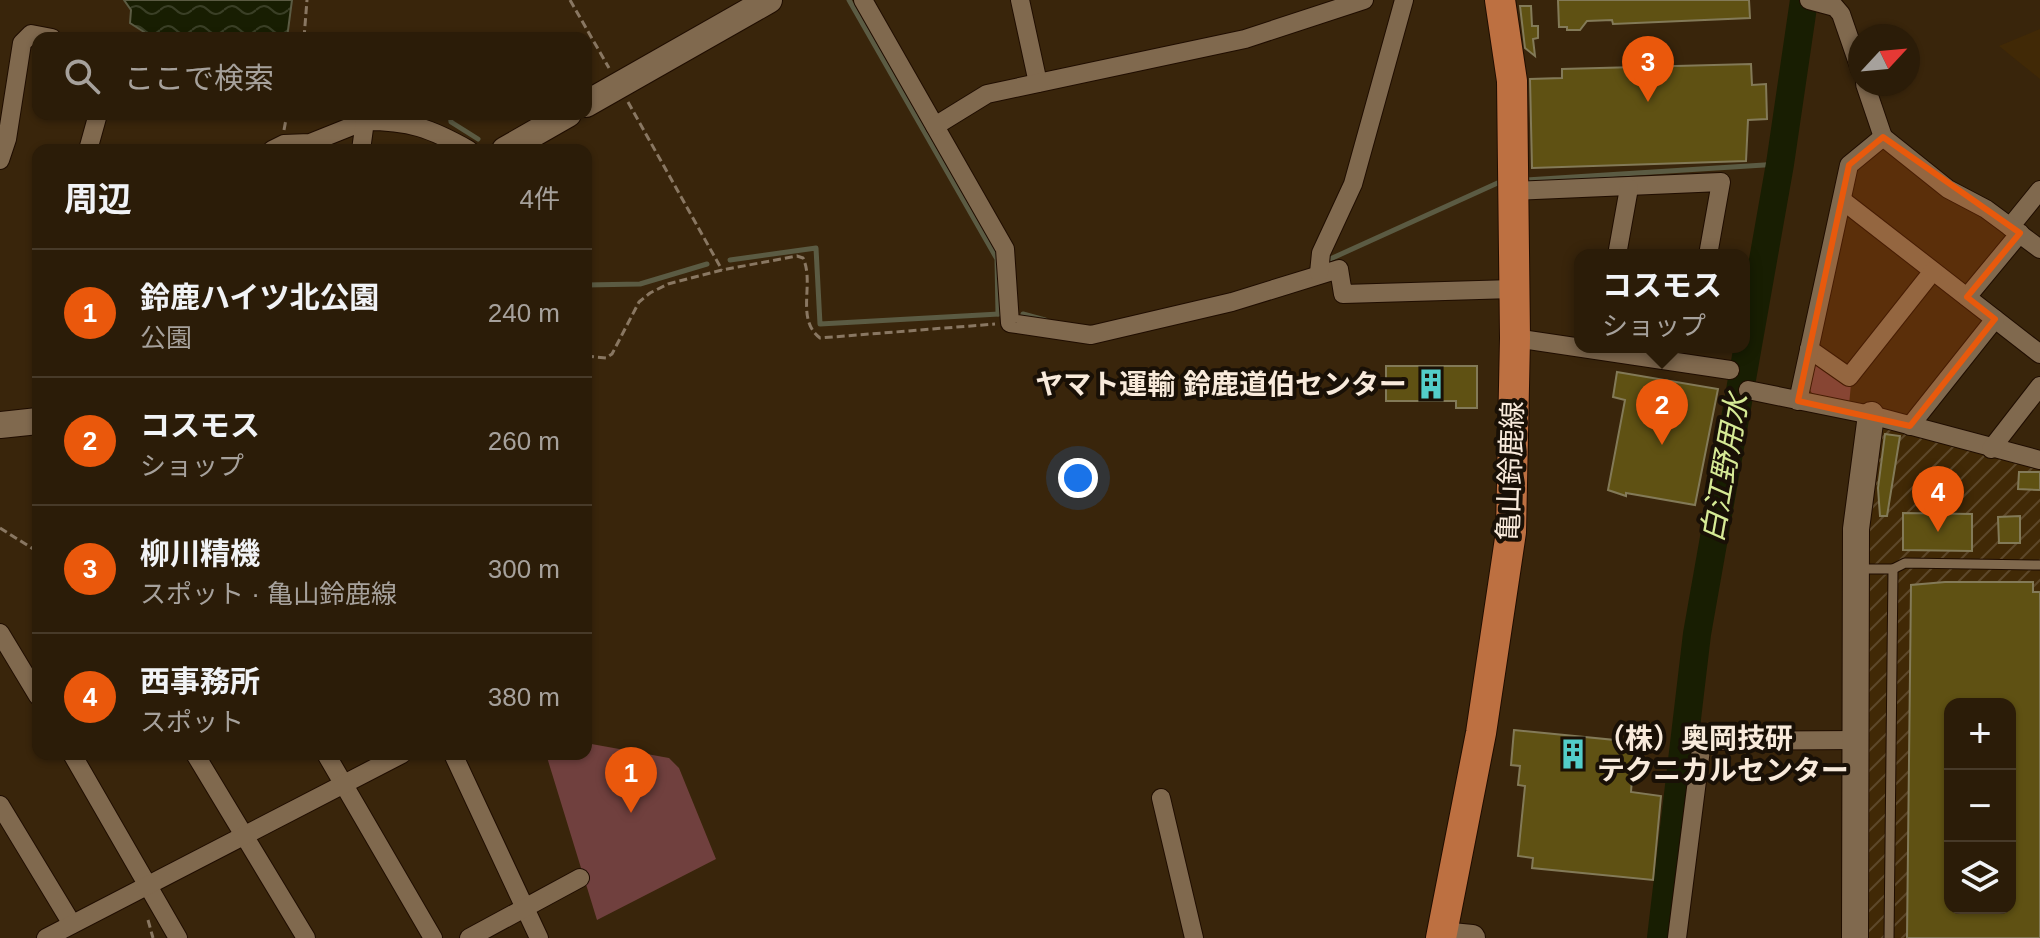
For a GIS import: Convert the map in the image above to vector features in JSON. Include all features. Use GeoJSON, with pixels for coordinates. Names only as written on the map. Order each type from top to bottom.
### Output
{"type":"FeatureCollection","features":[{"type":"Feature","properties":{"kind":"main road","name":"亀山鈴鹿線"},"geometry":{"type":"LineString","coordinates":[[1443,937],[1481,733],[1511,532],[1515,338],[1512,81],[1500,0]]}},
{"type":"Feature","properties":{"kind":"street"},"geometry":{"type":"LineString","coordinates":[[592,101],[769,0]]}},
{"type":"Feature","properties":{"kind":"street"},"geometry":{"type":"LineString","coordinates":[[863,0],[1005,249],[1010,323],[1091,335],[1244,299],[1339,269],[1343,294],[1513,289]]}},
{"type":"Feature","properties":{"kind":"street"},"geometry":{"type":"LineString","coordinates":[[1020,0],[1038,83]]}},
{"type":"Feature","properties":{"kind":"street"},"geometry":{"type":"LineString","coordinates":[[935,126],[987,94],[1245,39],[1364,0]]}},
{"type":"Feature","properties":{"kind":"street"},"geometry":{"type":"LineString","coordinates":[[1319,273],[1321,253],[1353,184],[1404,0]]}},
{"type":"Feature","properties":{"kind":"street"},"geometry":{"type":"LineString","coordinates":[[1810,0],[1835,7],[1841,14],[1848,34]]}},
{"type":"Feature","properties":{"kind":"street"},"geometry":{"type":"LineString","coordinates":[[0,160],[7,139],[22,43],[32,34]]}},
{"type":"Feature","properties":{"kind":"street"},"geometry":{"type":"LineString","coordinates":[[1869,96],[1883,137],[1948,189],[1986,209],[2040,249]]}},
{"type":"Feature","properties":{"kind":"street"},"geometry":{"type":"LineString","coordinates":[[90,144],[96,120]]}},
{"type":"Feature","properties":{"kind":"street"},"geometry":{"type":"LineString","coordinates":[[516,144],[558,120]]}},
{"type":"Feature","properties":{"kind":"street"},"geometry":{"type":"LineString","coordinates":[[362,144],[365,121]]}},
{"type":"Feature","properties":{"kind":"street"},"geometry":{"type":"LineString","coordinates":[[284,144],[310,143],[365,121],[399,121],[428,127],[458,144]]}},
{"type":"Feature","properties":{"kind":"street"},"geometry":{"type":"LineString","coordinates":[[1798,401],[1849,165],[1883,137]]}},
{"type":"Feature","properties":{"kind":"street"},"geometry":{"type":"LineString","coordinates":[[1513,191],[1721,182],[1709,249]]}},
{"type":"Feature","properties":{"kind":"street"},"geometry":{"type":"LineString","coordinates":[[1618,249],[1629,188]]}},
{"type":"Feature","properties":{"kind":"street"},"geometry":{"type":"LineString","coordinates":[[1967,297],[2040,190]]}},
{"type":"Feature","properties":{"kind":"street"},"geometry":{"type":"LineString","coordinates":[[1842,200],[2040,354]]}},
{"type":"Feature","properties":{"kind":"street"},"geometry":{"type":"LineString","coordinates":[[1809,349],[1849,377],[1933,271]]}},
{"type":"Feature","properties":{"kind":"street"},"geometry":{"type":"LineString","coordinates":[[1910,426],[1995,319]]}},
{"type":"Feature","properties":{"kind":"street"},"geometry":{"type":"LineString","coordinates":[[1515,338],[1574,346]]}},
{"type":"Feature","properties":{"kind":"street"},"geometry":{"type":"LineString","coordinates":[[1652,353],[1690,356],[1730,370]]}},
{"type":"Feature","properties":{"kind":"street"},"geometry":{"type":"LineString","coordinates":[[1991,449],[2040,386]]}},
{"type":"Feature","properties":{"kind":"street"},"geometry":{"type":"LineString","coordinates":[[1748,390],[1871,415],[2040,460]]}},
{"type":"Feature","properties":{"kind":"street"},"geometry":{"type":"LineString","coordinates":[[1855,938],[1856,529],[1871,415]]}},
{"type":"Feature","properties":{"kind":"street"},"geometry":{"type":"LineString","coordinates":[[0,425],[32,422]]}},
{"type":"Feature","properties":{"kind":"street"},"geometry":{"type":"LineString","coordinates":[[0,633],[7,662],[32,689]]}},
{"type":"Feature","properties":{"kind":"street"},"geometry":{"type":"LineString","coordinates":[[1677,938],[1702,741],[1857,740]]}},
{"type":"Feature","properties":{"kind":"street"},"geometry":{"type":"LineString","coordinates":[[75,760],[178,938]]}},
{"type":"Feature","properties":{"kind":"street"},"geometry":{"type":"LineString","coordinates":[[199,760],[306,938]]}},
{"type":"Feature","properties":{"kind":"street"},"geometry":{"type":"LineString","coordinates":[[330,760],[433,938]]}},
{"type":"Feature","properties":{"kind":"street"},"geometry":{"type":"LineString","coordinates":[[46,938],[390,760]]}},
{"type":"Feature","properties":{"kind":"street"},"geometry":{"type":"LineString","coordinates":[[456,760],[539,938]]}},
{"type":"Feature","properties":{"kind":"street"},"geometry":{"type":"LineString","coordinates":[[1161,798],[1194,938]]}},
{"type":"Feature","properties":{"kind":"street"},"geometry":{"type":"LineString","coordinates":[[0,805],[72,924]]}},
{"type":"Feature","properties":{"kind":"street"},"geometry":{"type":"LineString","coordinates":[[469,938],[580,878]]}},
{"type":"Feature","properties":{"kind":"street"},"geometry":{"type":"LineString","coordinates":[[1443,937],[1472,938]]}},
{"type":"Feature","properties":{"kind":"lane"},"geometry":{"type":"LineString","coordinates":[[1856,569],[1893,569],[1905,563],[2040,565]]}},
{"type":"Feature","properties":{"kind":"lane"},"geometry":{"type":"LineString","coordinates":[[1889,938],[1893,569]]}},
{"type":"Feature","properties":{"kind":"path"},"geometry":{"type":"LineString","coordinates":[[304,32],[307,0]]}},
{"type":"Feature","properties":{"kind":"path"},"geometry":{"type":"LineString","coordinates":[[570,0],[588,32]]}},
{"type":"Feature","properties":{"kind":"path"},"geometry":{"type":"LineString","coordinates":[[592,38],[722,270]]}},
{"type":"Feature","properties":{"kind":"path"},"geometry":{"type":"LineString","coordinates":[[592,357],[606,358],[612,354],[639,302],[650,293],[668,284],[787,257],[803,258],[808,267],[807,319],[820,338],[1010,323]]}},
{"type":"Feature","properties":{"kind":"path"},"geometry":{"type":"LineString","coordinates":[[0,528],[32,548]]}},
{"type":"Feature","properties":{"kind":"highlighted area"},"geometry":{"type":"Polygon","coordinates":[[[1883,137],[2020,233],[1967,297],[1995,319],[1910,426],[1798,401],[1849,165],[1883,137]]]}},
{"type":"Feature","properties":{"kind":"shaded area"},"geometry":{"type":"Polygon","coordinates":[[[2040,29],[2040,79],[1999,46],[2040,29]]]}},
{"type":"Feature","properties":{"kind":"shaded area"},"geometry":{"type":"Polygon","coordinates":[[[1822,363],[1851,384],[1849,405],[1816,400],[1810,390],[1813,366],[1822,363]]]}},
{"type":"Feature","properties":{"kind":"shaded area"},"geometry":{"type":"Polygon","coordinates":[[[1886,426],[2040,464],[2040,938],[1865,938],[1870,580],[1868,541],[1863,534],[1879,429],[1886,426]]]}},
{"type":"Feature","properties":{"kind":"shaded area"},"geometry":{"type":"Polygon","coordinates":[[[592,744],[669,758],[679,768],[716,859],[597,920],[548,760],[592,760],[592,744]]]}},
{"type":"Feature","properties":{"kind":"water"},"geometry":{"type":"Polygon","coordinates":[[[124,0],[292,0],[288,32],[144,32],[130,23],[131,10],[124,0]]]}},
{"type":"Feature","properties":{"kind":"building"},"geometry":{"type":"Polygon","coordinates":[[[1558,0],[1749,0],[1750,18],[1613,24],[1612,20],[1587,21],[1580,30],[1567,30],[1567,27],[1559,27],[1558,0]]]}},
{"type":"Feature","properties":{"kind":"building"},"geometry":{"type":"Polygon","coordinates":[[[1520,6],[1531,6],[1532,26],[1538,26],[1538,38],[1533,39],[1535,56],[1525,48],[1520,6]]]}},
{"type":"Feature","properties":{"kind":"building"},"geometry":{"type":"Polygon","coordinates":[[[1751,64],[1752,85],[1766,84],[1767,119],[1748,120],[1746,161],[1532,168],[1530,79],[1562,78],[1562,69],[1751,64]]]}},
{"type":"Feature","properties":{"kind":"building","name":"ヤマト運輸 鈴鹿道伯センター"},"geometry":{"type":"Polygon","coordinates":[[[1386,366],[1477,366],[1477,408],[1456,408],[1456,401],[1386,401],[1386,366]]]}},
{"type":"Feature","properties":{"kind":"building"},"geometry":{"type":"Polygon","coordinates":[[[1617,372],[1718,389],[1695,505],[1626,493],[1626,496],[1608,490],[1625,400],[1613,397],[1617,372]]]}},
{"type":"Feature","properties":{"kind":"building"},"geometry":{"type":"Polygon","coordinates":[[[1885,434],[1900,436],[1887,516],[1880,516],[1878,488],[1885,434]]]}},
{"type":"Feature","properties":{"kind":"building"},"geometry":{"type":"Polygon","coordinates":[[[2019,472],[2040,472],[2040,490],[2018,489],[2019,472]]]}},
{"type":"Feature","properties":{"kind":"building"},"geometry":{"type":"Polygon","coordinates":[[[1903,513],[1972,514],[1972,551],[1903,550],[1903,513]]]}},
{"type":"Feature","properties":{"kind":"building"},"geometry":{"type":"Polygon","coordinates":[[[2020,516],[2020,543],[1999,543],[1998,517],[2020,516]]]}},
{"type":"Feature","properties":{"kind":"building"},"geometry":{"type":"Polygon","coordinates":[[[2033,582],[2033,592],[2040,592],[2040,938],[1907,938],[1911,585],[2033,582]]]}},
{"type":"Feature","properties":{"kind":"building"},"geometry":{"type":"Polygon","coordinates":[[[1514,730],[1635,742],[1631,792],[1661,796],[1653,880],[1532,868],[1533,858],[1518,856],[1525,786],[1518,785],[1520,766],[1511,765],[1514,730]]]}},
{"type":"Feature","properties":{"kind":"waterway"},"geometry":{"type":"LineString","coordinates":[[849,0],[997,259],[998,314]]}},
{"type":"Feature","properties":{"kind":"waterway","name":"白江野用水"},"geometry":{"type":"LineString","coordinates":[[1750,334],[1780,164],[1804,0]]}},
{"type":"Feature","properties":{"kind":"waterway"},"geometry":{"type":"LineString","coordinates":[[451,120],[478,139]]}},
{"type":"Feature","properties":{"kind":"waterway"},"geometry":{"type":"LineString","coordinates":[[1526,180],[1780,164]]}},
{"type":"Feature","properties":{"kind":"waterway"},"geometry":{"type":"LineString","coordinates":[[1328,260],[1502,181]]}},
{"type":"Feature","properties":{"kind":"waterway"},"geometry":{"type":"LineString","coordinates":[[730,260],[816,248],[820,324],[999,314]]}},
{"type":"Feature","properties":{"kind":"waterway"},"geometry":{"type":"LineString","coordinates":[[592,285],[640,284],[707,264]]}},
{"type":"Feature","properties":{"kind":"waterway"},"geometry":{"type":"LineString","coordinates":[[1023,314],[1045,320]]}},
{"type":"Feature","properties":{"kind":"waterway","name":"白江野用水"},"geometry":{"type":"LineString","coordinates":[[1661,938],[1697,634],[1747,353]]}},
{"type":"Feature","properties":{"kind":"place","name":"柳川精機"},"geometry":{"type":"Point","coordinates":[1648,102]}},
{"type":"Feature","properties":{"kind":"place","name":"ヤマト運輸 鈴鹿道伯センター"},"geometry":{"type":"Point","coordinates":[1431,384]}},
{"type":"Feature","properties":{"kind":"place","name":"コスモス"},"geometry":{"type":"Point","coordinates":[1662,445]}},
{"type":"Feature","properties":{"kind":"place","name":"西事務所"},"geometry":{"type":"Point","coordinates":[1938,532]}},
{"type":"Feature","properties":{"kind":"place","name":"（株）奥岡技研 テクニカルセンター"},"geometry":{"type":"Point","coordinates":[1573,754]}},
{"type":"Feature","properties":{"kind":"place","name":"鈴鹿ハイツ北公園"},"geometry":{"type":"Point","coordinates":[631,813]}}]}
